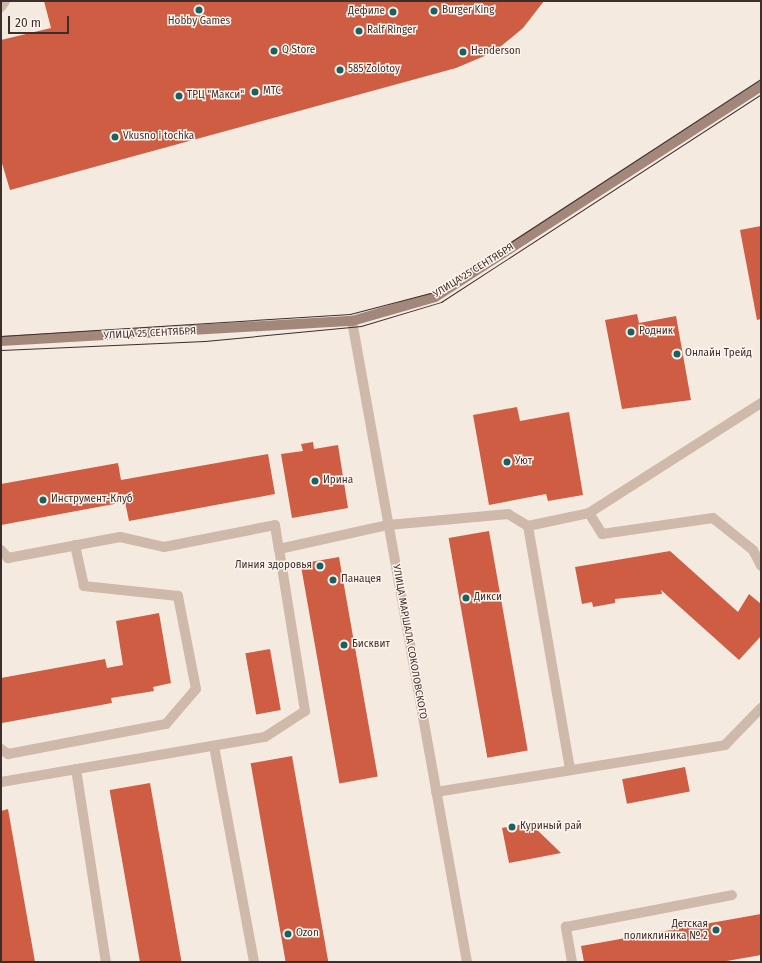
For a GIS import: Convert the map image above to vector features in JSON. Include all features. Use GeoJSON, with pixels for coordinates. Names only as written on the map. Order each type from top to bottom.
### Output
{"type":"FeatureCollection","features":[{"type":"Feature","properties":{"kind":"main road","name":"УЛИЦА 25 СЕНТЯБРЯ"},"geometry":{"type":"LineString","coordinates":[[1,341],[352,321],[435,297],[761,86]]}},
{"type":"Feature","properties":{"kind":"street"},"geometry":{"type":"LineString","coordinates":[[1,7],[5,1]]}},
{"type":"Feature","properties":{"kind":"street","name":"УЛИЦА МАРШАЛА СОКОЛОВСКОГО"},"geometry":{"type":"LineString","coordinates":[[352,321],[467,962]]}},
{"type":"Feature","properties":{"kind":"street"},"geometry":{"type":"LineString","coordinates":[[279,549],[388,525],[508,514],[528,526],[589,513],[761,403]]}},
{"type":"Feature","properties":{"kind":"street"},"geometry":{"type":"LineString","coordinates":[[589,513],[602,534],[713,518],[753,550],[761,566]]}},
{"type":"Feature","properties":{"kind":"street"},"geometry":{"type":"LineString","coordinates":[[1,550],[8,558],[120,537],[164,547],[275,525],[305,711],[265,737],[1,782]]}},
{"type":"Feature","properties":{"kind":"street"},"geometry":{"type":"LineString","coordinates":[[528,526],[570,768]]}},
{"type":"Feature","properties":{"kind":"street"},"geometry":{"type":"LineString","coordinates":[[1,748],[8,754],[166,724],[196,689],[178,596],[84,586],[75,545]]}},
{"type":"Feature","properties":{"kind":"street"},"geometry":{"type":"LineString","coordinates":[[436,792],[570,768],[725,744],[761,708]]}},
{"type":"Feature","properties":{"kind":"street"},"geometry":{"type":"LineString","coordinates":[[214,746],[254,962]]}},
{"type":"Feature","properties":{"kind":"street"},"geometry":{"type":"LineString","coordinates":[[76,770],[106,962]]}},
{"type":"Feature","properties":{"kind":"street"},"geometry":{"type":"LineString","coordinates":[[572,962],[566,928],[732,895]]}},
{"type":"Feature","properties":{"kind":"building","name":"ТРЦ \"Макси\""},"geometry":{"type":"Polygon","coordinates":[[[44,1],[544,1],[523,28],[494,52],[456,68],[10,190],[1,160],[1,40],[51,28],[44,1]]]}},
{"type":"Feature","properties":{"kind":"building"},"geometry":{"type":"Polygon","coordinates":[[[761,226],[761,319],[757,320],[740,230],[761,226]]]}},
{"type":"Feature","properties":{"kind":"building"},"geometry":{"type":"Polygon","coordinates":[[[637,314],[639,323],[676,316],[691,400],[622,409],[605,320],[637,314]]]}},
{"type":"Feature","properties":{"kind":"building"},"geometry":{"type":"Polygon","coordinates":[[[517,407],[520,421],[569,412],[583,495],[548,501],[546,494],[489,505],[473,415],[517,407]]]}},
{"type":"Feature","properties":{"kind":"building","name":"Ирина"},"geometry":{"type":"Polygon","coordinates":[[[313,442],[314,449],[338,445],[348,508],[292,518],[281,454],[303,451],[301,444],[313,442]]]}},
{"type":"Feature","properties":{"kind":"building"},"geometry":{"type":"Polygon","coordinates":[[[268,454],[275,494],[129,521],[125,502],[1,525],[1,484],[118,463],[121,480],[268,454]]]}},
{"type":"Feature","properties":{"kind":"building"},"geometry":{"type":"Polygon","coordinates":[[[489,531],[528,751],[487,758],[449,538],[489,531]]]}},
{"type":"Feature","properties":{"kind":"building"},"geometry":{"type":"Polygon","coordinates":[[[670,551],[738,612],[749,594],[761,604],[761,636],[739,660],[661,590],[662,594],[615,599],[615,603],[593,607],[592,602],[582,604],[575,567],[670,551]]]}},
{"type":"Feature","properties":{"kind":"building"},"geometry":{"type":"Polygon","coordinates":[[[339,557],[378,777],[339,783],[301,564],[339,557]]]}},
{"type":"Feature","properties":{"kind":"building"},"geometry":{"type":"Polygon","coordinates":[[[159,613],[171,683],[153,687],[154,691],[111,698],[112,703],[2,723],[1,678],[105,659],[107,668],[123,665],[116,621],[159,613]]]}},
{"type":"Feature","properties":{"kind":"building"},"geometry":{"type":"Polygon","coordinates":[[[270,649],[281,710],[256,714],[245,653],[270,649]]]}},
{"type":"Feature","properties":{"kind":"building"},"geometry":{"type":"Polygon","coordinates":[[[292,756],[328,962],[286,962],[251,763],[292,756]]]}},
{"type":"Feature","properties":{"kind":"building"},"geometry":{"type":"Polygon","coordinates":[[[685,767],[690,792],[627,804],[622,779],[685,767]]]}},
{"type":"Feature","properties":{"kind":"building"},"geometry":{"type":"Polygon","coordinates":[[[150,783],[182,962],[140,962],[110,790],[150,783]]]}},
{"type":"Feature","properties":{"kind":"building"},"geometry":{"type":"Polygon","coordinates":[[[8,809],[35,962],[1,962],[1,811],[8,809]]]}},
{"type":"Feature","properties":{"kind":"building"},"geometry":{"type":"Polygon","coordinates":[[[530,823],[561,853],[509,863],[502,828],[530,823]]]}},
{"type":"Feature","properties":{"kind":"building","name":"Детская поликлиника № 2"},"geometry":{"type":"Polygon","coordinates":[[[761,914],[761,955],[721,962],[584,962],[581,946],[761,914]]]}},
{"type":"Feature","properties":{"kind":"tram line"},"geometry":{"type":"LineString","coordinates":[[1,336],[350,314],[434,292],[761,79]]}},
{"type":"Feature","properties":{"kind":"tram line"},"geometry":{"type":"LineString","coordinates":[[1,350],[205,341],[361,326],[441,302],[761,94]]}},
{"type":"Feature","properties":{"kind":"place","name":"Hobby Games"},"geometry":{"type":"Point","coordinates":[199,10]}},
{"type":"Feature","properties":{"kind":"place","name":"Burger King"},"geometry":{"type":"Point","coordinates":[434,11]}},
{"type":"Feature","properties":{"kind":"place","name":"Дефиле"},"geometry":{"type":"Point","coordinates":[393,12]}},
{"type":"Feature","properties":{"kind":"place","name":"Ralf Ringer"},"geometry":{"type":"Point","coordinates":[359,31]}},
{"type":"Feature","properties":{"kind":"place","name":"Q Store"},"geometry":{"type":"Point","coordinates":[274,51]}},
{"type":"Feature","properties":{"kind":"place","name":"Henderson"},"geometry":{"type":"Point","coordinates":[463,52]}},
{"type":"Feature","properties":{"kind":"place","name":"585 Zolotoy"},"geometry":{"type":"Point","coordinates":[340,70]}},
{"type":"Feature","properties":{"kind":"place","name":"МТС"},"geometry":{"type":"Point","coordinates":[255,92]}},
{"type":"Feature","properties":{"kind":"place","name":"ТРЦ \"Макси\""},"geometry":{"type":"Point","coordinates":[179,96]}},
{"type":"Feature","properties":{"kind":"place","name":"Vkusno i tochka"},"geometry":{"type":"Point","coordinates":[115,137]}},
{"type":"Feature","properties":{"kind":"place","name":"Родник"},"geometry":{"type":"Point","coordinates":[631,332]}},
{"type":"Feature","properties":{"kind":"place","name":"Онлайн Трейд"},"geometry":{"type":"Point","coordinates":[677,354]}},
{"type":"Feature","properties":{"kind":"place","name":"Уют"},"geometry":{"type":"Point","coordinates":[507,462]}},
{"type":"Feature","properties":{"kind":"place","name":"Ирина"},"geometry":{"type":"Point","coordinates":[315,481]}},
{"type":"Feature","properties":{"kind":"place","name":"Инструмент-Клуб"},"geometry":{"type":"Point","coordinates":[43,500]}},
{"type":"Feature","properties":{"kind":"place","name":"Линия здоровья"},"geometry":{"type":"Point","coordinates":[320,566]}},
{"type":"Feature","properties":{"kind":"place","name":"Панацея"},"geometry":{"type":"Point","coordinates":[333,580]}},
{"type":"Feature","properties":{"kind":"place","name":"Дикси"},"geometry":{"type":"Point","coordinates":[466,598]}},
{"type":"Feature","properties":{"kind":"place","name":"Бисквит"},"geometry":{"type":"Point","coordinates":[344,645]}},
{"type":"Feature","properties":{"kind":"place","name":"Куриный рай"},"geometry":{"type":"Point","coordinates":[512,827]}},
{"type":"Feature","properties":{"kind":"place","name":"Детская поликлиника № 2"},"geometry":{"type":"Point","coordinates":[716,930]}},
{"type":"Feature","properties":{"kind":"place","name":"Ozon"},"geometry":{"type":"Point","coordinates":[288,934]}}]}
